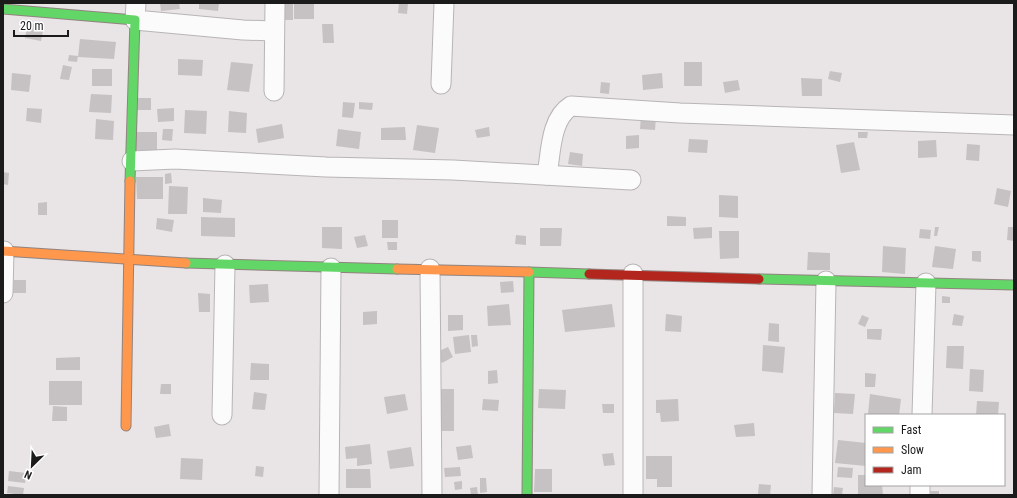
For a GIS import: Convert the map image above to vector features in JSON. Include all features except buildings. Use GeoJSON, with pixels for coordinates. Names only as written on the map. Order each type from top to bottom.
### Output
{"type":"FeatureCollection","features":[{"type":"Feature","properties":{"kind":"street"},"geometry":{"type":"LineString","coordinates":[[274,91],[273,31],[275,3]]}},
{"type":"Feature","properties":{"kind":"street"},"geometry":{"type":"LineString","coordinates":[[441,84],[444,3]]}},
{"type":"Feature","properties":{"kind":"street"},"geometry":{"type":"LineString","coordinates":[[3,10],[136,11],[219,28],[273,31]]}},
{"type":"Feature","properties":{"kind":"street"},"geometry":{"type":"LineString","coordinates":[[126,426],[128,260],[136,11]]}},
{"type":"Feature","properties":{"kind":"street"},"geometry":{"type":"LineString","coordinates":[[547,175],[557,124],[564,110],[571,106],[680,113],[1014,125]]}},
{"type":"Feature","properties":{"kind":"street"},"geometry":{"type":"LineString","coordinates":[[132,161],[176,159],[631,180]]}},
{"type":"Feature","properties":{"kind":"street"},"geometry":{"type":"LineString","coordinates":[[3,293],[4,251],[224,265],[633,274],[826,281],[1014,285]]}},
{"type":"Feature","properties":{"kind":"street"},"geometry":{"type":"LineString","coordinates":[[222,415],[224,265]]}},
{"type":"Feature","properties":{"kind":"street"},"geometry":{"type":"LineString","coordinates":[[329,495],[331,268]]}},
{"type":"Feature","properties":{"kind":"street"},"geometry":{"type":"LineString","coordinates":[[430,269],[432,495]]}},
{"type":"Feature","properties":{"kind":"street"},"geometry":{"type":"LineString","coordinates":[[527,495],[529,272]]}},
{"type":"Feature","properties":{"kind":"street"},"geometry":{"type":"LineString","coordinates":[[633,274],[633,495]]}},
{"type":"Feature","properties":{"kind":"street"},"geometry":{"type":"LineString","coordinates":[[822,495],[826,281]]}},
{"type":"Feature","properties":{"kind":"street"},"geometry":{"type":"LineString","coordinates":[[922,414],[926,283]]}},
{"type":"Feature","properties":{"kind":"traffic: fast"},"geometry":{"type":"LineString","coordinates":[[3,9],[135,20],[130,181]]}},
{"type":"Feature","properties":{"kind":"traffic: fast"},"geometry":{"type":"LineString","coordinates":[[186,263],[397,269]]}},
{"type":"Feature","properties":{"kind":"traffic: fast"},"geometry":{"type":"LineString","coordinates":[[527,495],[529,272],[589,274]]}},
{"type":"Feature","properties":{"kind":"traffic: fast"},"geometry":{"type":"LineString","coordinates":[[759,279],[1014,285]]}},
{"type":"Feature","properties":{"kind":"traffic: slow"},"geometry":{"type":"LineString","coordinates":[[126,426],[130,181]]}},
{"type":"Feature","properties":{"kind":"traffic: slow"},"geometry":{"type":"LineString","coordinates":[[3,251],[186,263]]}},
{"type":"Feature","properties":{"kind":"traffic: slow"},"geometry":{"type":"LineString","coordinates":[[397,269],[529,272]]}},
{"type":"Feature","properties":{"kind":"traffic: jam"},"geometry":{"type":"LineString","coordinates":[[589,274],[759,279]]}}]}
